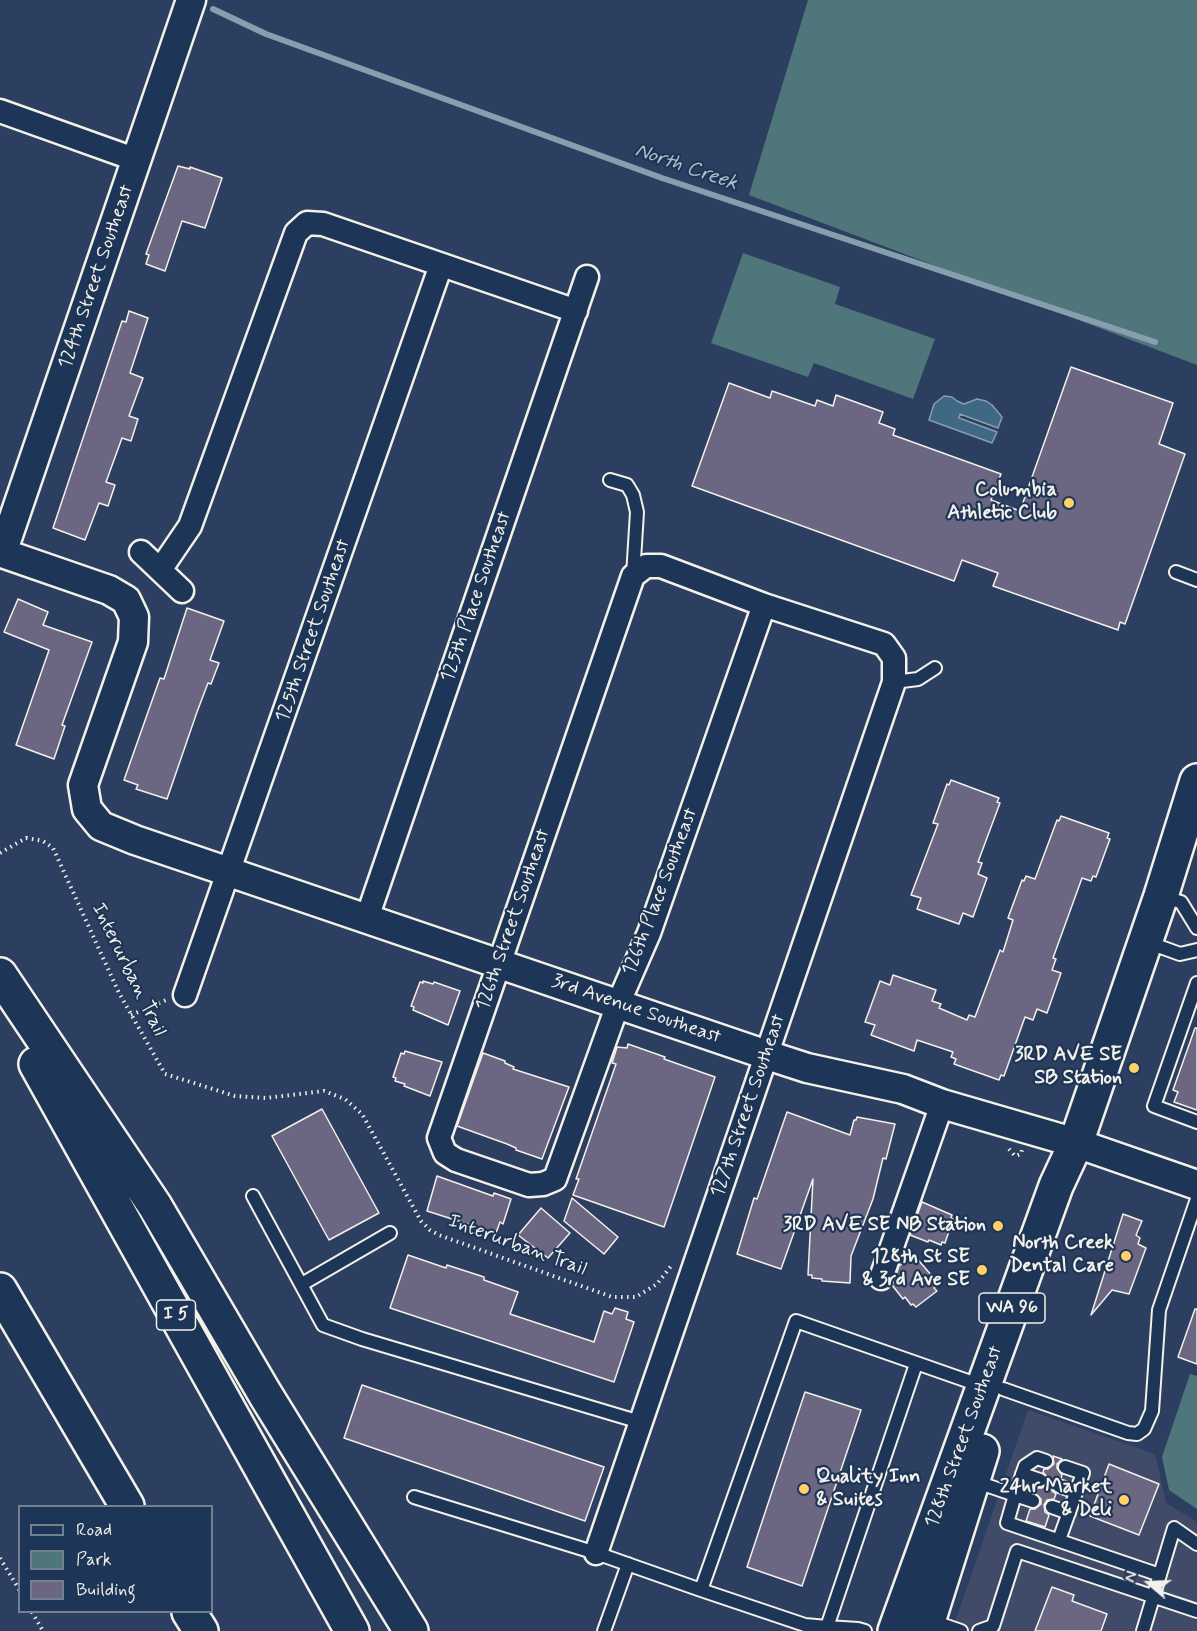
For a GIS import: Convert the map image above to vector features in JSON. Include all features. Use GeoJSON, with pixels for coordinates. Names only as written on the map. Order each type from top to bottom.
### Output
{"type":"FeatureCollection","features":[{"type":"Feature","properties":{"kind":"main road","name":"128th Street Southeast"},"geometry":{"type":"LineString","coordinates":[[895,1631],[962,1477],[993,1388],[1056,1186],[1076,1143],[1161,896],[1197,781]]}},
{"type":"Feature","properties":{"kind":"main road"},"geometry":{"type":"LineString","coordinates":[[0,975],[154,1206],[265,1394],[411,1631]]}},
{"type":"Feature","properties":{"kind":"main road","name":"I 5"},"geometry":{"type":"LineString","coordinates":[[0,999],[352,1631]]}},
{"type":"Feature","properties":{"kind":"main road"},"geometry":{"type":"LineString","coordinates":[[0,1290],[126,1505]]}},
{"type":"Feature","properties":{"kind":"main road"},"geometry":{"type":"LineString","coordinates":[[926,1625],[923,1588],[962,1477]]}},
{"type":"Feature","properties":{"kind":"main road"},"geometry":{"type":"LineString","coordinates":[[178,1613],[182,1631]]}},
{"type":"Feature","properties":{"kind":"main road"},"geometry":{"type":"LineString","coordinates":[[190,1613],[201,1631]]}},
{"type":"Feature","properties":{"kind":"street","name":"124th Street Southeast"},"geometry":{"type":"LineString","coordinates":[[1,553],[192,0]]}},
{"type":"Feature","properties":{"kind":"street"},"geometry":{"type":"LineString","coordinates":[[0,111],[137,160]]}},
{"type":"Feature","properties":{"kind":"street"},"geometry":{"type":"LineString","coordinates":[[160,570],[190,526],[296,233],[307,223],[323,224],[576,311]]}},
{"type":"Feature","properties":{"kind":"street","name":"125th Street Southeast"},"geometry":{"type":"LineString","coordinates":[[185,995],[441,265]]}},
{"type":"Feature","properties":{"kind":"street","name":"125th Place Southeast"},"geometry":{"type":"LineString","coordinates":[[367,918],[587,277]]}},
{"type":"Feature","properties":{"kind":"street"},"geometry":{"type":"LineString","coordinates":[[141,552],[182,591]]}},
{"type":"Feature","properties":{"kind":"street","name":"3rd Avenue Southeast"},"geometry":{"type":"LineString","coordinates":[[1,553],[108,590],[126,600],[134,617],[133,642],[83,785],[87,809],[101,826],[135,840],[767,1055],[807,1068],[903,1089],[942,1104],[1076,1143],[1197,1185]]}},
{"type":"Feature","properties":{"kind":"street"},"geometry":{"type":"LineString","coordinates":[[633,576],[646,567],[661,566],[764,605]]}},
{"type":"Feature","properties":{"kind":"street","name":"126th Street Southeast"},"geometry":{"type":"LineString","coordinates":[[555,1179],[543,1184],[528,1185],[456,1160],[445,1153],[439,1138],[633,576]]}},
{"type":"Feature","properties":{"kind":"street","name":"127th Street Southeast"},"geometry":{"type":"LineString","coordinates":[[596,1553],[894,682],[894,658],[884,644],[764,605]]}},
{"type":"Feature","properties":{"kind":"street","name":"126th Place Southeast"},"geometry":{"type":"LineString","coordinates":[[555,1179],[618,1004],[649,933],[764,605]]}},
{"type":"Feature","properties":{"kind":"street"},"geometry":{"type":"LineString","coordinates":[[882,1278],[942,1104]]}},
{"type":"Feature","properties":{"kind":"lane"},"geometry":{"type":"LineString","coordinates":[[610,480],[627,485],[633,495],[637,512],[633,576]]}},
{"type":"Feature","properties":{"kind":"lane"},"geometry":{"type":"LineString","coordinates":[[1176,572],[1197,580]]}},
{"type":"Feature","properties":{"kind":"lane"},"geometry":{"type":"LineString","coordinates":[[894,682],[918,679],[935,668]]}},
{"type":"Feature","properties":{"kind":"lane"},"geometry":{"type":"LineString","coordinates":[[1161,896],[1181,902],[1197,928]]}},
{"type":"Feature","properties":{"kind":"lane"},"geometry":{"type":"LineString","coordinates":[[1145,941],[1180,954],[1197,950]]}},
{"type":"Feature","properties":{"kind":"lane"},"geometry":{"type":"LineString","coordinates":[[1197,983],[1154,1106],[1197,1122]]}},
{"type":"Feature","properties":{"kind":"lane"},"geometry":{"type":"LineString","coordinates":[[253,1196],[323,1325],[362,1339],[640,1422]]}},
{"type":"Feature","properties":{"kind":"lane"},"geometry":{"type":"LineString","coordinates":[[701,1590],[796,1321],[916,1364],[1137,1434],[1144,1429],[1152,1411],[1159,1310],[1197,1199]]}},
{"type":"Feature","properties":{"kind":"lane"},"geometry":{"type":"LineString","coordinates":[[302,1284],[390,1233]]}},
{"type":"Feature","properties":{"kind":"lane"},"geometry":{"type":"LineString","coordinates":[[827,1627],[916,1364]]}},
{"type":"Feature","properties":{"kind":"lane"},"geometry":{"type":"LineString","coordinates":[[1046,1461],[1037,1458],[1025,1466],[1007,1523],[1160,1575]]}},
{"type":"Feature","properties":{"kind":"lane"},"geometry":{"type":"LineString","coordinates":[[1059,1540],[1083,1473],[1065,1467]]}},
{"type":"Feature","properties":{"kind":"lane"},"geometry":{"type":"LineString","coordinates":[[1022,1474],[1040,1480]]}},
{"type":"Feature","properties":{"kind":"lane"},"geometry":{"type":"LineString","coordinates":[[962,1477],[1033,1501]]}},
{"type":"Feature","properties":{"kind":"lane"},"geometry":{"type":"LineString","coordinates":[[1059,1486],[1076,1492]]}},
{"type":"Feature","properties":{"kind":"lane"},"geometry":{"type":"LineString","coordinates":[[414,1497],[596,1553],[805,1625],[865,1631]]}},
{"type":"Feature","properties":{"kind":"lane"},"geometry":{"type":"LineString","coordinates":[[1052,1507],[1068,1514]]}},
{"type":"Feature","properties":{"kind":"lane"},"geometry":{"type":"LineString","coordinates":[[1143,1631],[1174,1528],[1197,1544]]}},
{"type":"Feature","properties":{"kind":"lane"},"geometry":{"type":"LineString","coordinates":[[979,1631],[993,1626],[1017,1551],[1197,1611]]}},
{"type":"Feature","properties":{"kind":"lane"},"geometry":{"type":"LineString","coordinates":[[604,1631],[628,1564]]}},
{"type":"Feature","properties":{"kind":"lane"},"geometry":{"type":"LineString","coordinates":[[926,1625],[962,1631]]}},
{"type":"Feature","properties":{"kind":"path","name":"Interurban Trail"},"geometry":{"type":"LineString","coordinates":[[2,852],[27,838],[42,841],[53,848],[118,993],[165,1074],[235,1096],[266,1098],[324,1091],[345,1098],[362,1114],[421,1221],[439,1235],[612,1297],[636,1297],[657,1284],[674,1260]]}},
{"type":"Feature","properties":{"kind":"path"},"geometry":{"type":"LineString","coordinates":[[131,1015],[158,1002],[185,995]]}},
{"type":"Feature","properties":{"kind":"path"},"geometry":{"type":"LineString","coordinates":[[0,1558],[18,1588]]}},
{"type":"Feature","properties":{"kind":"path"},"geometry":{"type":"LineString","coordinates":[[33,1613],[43,1631]]}},
{"type":"Feature","properties":{"kind":"shaded area"},"geometry":{"type":"Polygon","coordinates":[[[944,396],[952,397],[964,404],[977,399],[992,405],[1002,417],[998,428],[960,414],[959,418],[997,432],[992,443],[929,420],[934,404],[944,396]]]}},
{"type":"Feature","properties":{"kind":"shaded area"},"geometry":{"type":"Polygon","coordinates":[[[1028,1410],[1155,1454],[1166,1503],[1197,1522],[1197,1631],[952,1631],[1028,1410]]]}},
{"type":"Feature","properties":{"kind":"green space"},"geometry":{"type":"Polygon","coordinates":[[[808,0],[1197,0],[1197,365],[749,195],[808,0]]]}},
{"type":"Feature","properties":{"kind":"green space"},"geometry":{"type":"Polygon","coordinates":[[[743,253],[840,287],[835,304],[935,339],[913,399],[814,363],[808,377],[711,343],[743,253]]]}},
{"type":"Feature","properties":{"kind":"green space"},"geometry":{"type":"Polygon","coordinates":[[[1190,1374],[1197,1376],[1197,1509],[1169,1490],[1162,1457],[1190,1374]]]}},
{"type":"Feature","properties":{"kind":"building"},"geometry":{"type":"Polygon","coordinates":[[[178,166],[190,169],[190,167],[222,178],[205,228],[182,221],[165,271],[146,264],[149,255],[146,254],[178,166]]]}},
{"type":"Feature","properties":{"kind":"building"},"geometry":{"type":"Polygon","coordinates":[[[129,311],[148,318],[130,373],[143,378],[129,416],[138,419],[131,441],[122,438],[106,482],[115,485],[108,506],[99,503],[85,540],[53,528],[122,321],[126,322],[129,311]]]}},
{"type":"Feature","properties":{"kind":"building"},"geometry":{"type":"Polygon","coordinates":[[[1071,367],[1173,403],[1159,444],[1185,454],[1125,624],[1120,622],[1118,630],[993,586],[998,573],[962,560],[954,581],[692,486],[729,383],[770,398],[772,391],[815,406],[817,400],[833,406],[836,395],[883,412],[879,423],[895,429],[893,435],[1001,474],[991,500],[1020,511],[1071,367]]]}},
{"type":"Feature","properties":{"kind":"building"},"geometry":{"type":"Polygon","coordinates":[[[18,599],[48,612],[43,625],[92,642],[62,725],[65,726],[54,759],[16,745],[49,650],[4,632],[18,599]]]}},
{"type":"Feature","properties":{"kind":"building"},"geometry":{"type":"Polygon","coordinates":[[[187,608],[224,621],[210,660],[219,663],[211,684],[208,683],[167,799],[136,789],[138,785],[124,780],[160,678],[164,679],[187,608]]]}},
{"type":"Feature","properties":{"kind":"building"},"geometry":{"type":"Polygon","coordinates":[[[951,780],[999,798],[997,802],[1000,803],[978,862],[982,863],[978,874],[987,878],[973,917],[963,913],[959,924],[917,909],[921,898],[911,895],[938,824],[933,823],[947,784],[949,785],[951,780]]]}},
{"type":"Feature","properties":{"kind":"building"},"geometry":{"type":"Polygon","coordinates":[[[1061,816],[1109,833],[1107,838],[1110,839],[1096,877],[1093,876],[1091,881],[1082,878],[1053,958],[1056,959],[1052,970],[1061,973],[1047,1013],[1037,1009],[1033,1020],[1025,1017],[1004,1076],[1001,1075],[999,1080],[954,1064],[956,1059],[951,1057],[953,1052],[917,1040],[914,1051],[871,1035],[875,1025],[865,1022],[880,981],[890,985],[893,975],[936,990],[932,1001],[941,1004],[939,1008],[967,1020],[969,1015],[975,1017],[1000,950],[1003,952],[1013,920],[1008,918],[1022,880],[1024,881],[1026,876],[1035,879],[1057,820],[1059,821],[1061,816]]]}},
{"type":"Feature","properties":{"kind":"building"},"geometry":{"type":"Polygon","coordinates":[[[423,981],[433,984],[434,982],[460,991],[448,1025],[413,1010],[414,1007],[411,1006],[420,982],[423,983],[423,981]]]}},
{"type":"Feature","properties":{"kind":"building"},"geometry":{"type":"Polygon","coordinates":[[[1195,1028],[1197,1028],[1197,1110],[1174,1102],[1178,1092],[1173,1090],[1195,1028]]]}},
{"type":"Feature","properties":{"kind":"building"},"geometry":{"type":"Polygon","coordinates":[[[628,1044],[715,1077],[664,1227],[573,1195],[579,1179],[576,1179],[616,1064],[612,1063],[617,1047],[627,1048],[628,1044]]]}},
{"type":"Feature","properties":{"kind":"building"},"geometry":{"type":"Polygon","coordinates":[[[405,1051],[442,1062],[430,1096],[395,1081],[396,1078],[393,1077],[401,1053],[404,1054],[405,1051]]]}},
{"type":"Feature","properties":{"kind":"building"},"geometry":{"type":"Polygon","coordinates":[[[483,1053],[505,1061],[514,1067],[513,1069],[569,1087],[542,1159],[457,1126],[483,1053]]]}},
{"type":"Feature","properties":{"kind":"building"},"geometry":{"type":"Polygon","coordinates":[[[322,1109],[379,1213],[329,1240],[272,1136],[322,1109]]]}},
{"type":"Feature","properties":{"kind":"building"},"geometry":{"type":"Polygon","coordinates":[[[787,1112],[850,1135],[857,1117],[895,1124],[886,1159],[883,1158],[873,1199],[851,1256],[850,1283],[822,1281],[822,1279],[808,1275],[813,1179],[781,1269],[737,1254],[754,1198],[757,1199],[787,1112]]]}},
{"type":"Feature","properties":{"kind":"building"},"geometry":{"type":"Polygon","coordinates":[[[437,1176],[493,1196],[494,1193],[511,1199],[503,1224],[500,1222],[496,1233],[427,1211],[437,1176]]]}},
{"type":"Feature","properties":{"kind":"building"},"geometry":{"type":"Polygon","coordinates":[[[572,1198],[618,1237],[604,1254],[564,1221],[572,1198]]]}},
{"type":"Feature","properties":{"kind":"building"},"geometry":{"type":"Polygon","coordinates":[[[922,1202],[952,1215],[953,1219],[945,1243],[942,1242],[941,1245],[910,1235],[922,1202]]]}},
{"type":"Feature","properties":{"kind":"building"},"geometry":{"type":"Polygon","coordinates":[[[541,1208],[570,1233],[548,1258],[518,1235],[541,1208]]]}},
{"type":"Feature","properties":{"kind":"building","name":"North Creek Dental Care"},"geometry":{"type":"Polygon","coordinates":[[[1123,1214],[1142,1221],[1136,1235],[1140,1238],[1138,1244],[1146,1248],[1129,1294],[1112,1290],[1091,1315],[1123,1214]]]}},
{"type":"Feature","properties":{"kind":"building"},"geometry":{"type":"Polygon","coordinates":[[[408,1255],[446,1268],[447,1265],[484,1277],[484,1280],[518,1292],[510,1314],[594,1342],[604,1311],[612,1314],[615,1308],[628,1312],[626,1319],[634,1322],[614,1382],[390,1308],[408,1255]]]}},
{"type":"Feature","properties":{"kind":"building"},"geometry":{"type":"Polygon","coordinates":[[[914,1255],[932,1276],[930,1278],[937,1291],[916,1307],[911,1305],[905,1297],[903,1299],[892,1285],[899,1266],[914,1255]]]}},
{"type":"Feature","properties":{"kind":"building"},"geometry":{"type":"Polygon","coordinates":[[[1195,1309],[1197,1309],[1197,1364],[1178,1357],[1195,1309]]]}},
{"type":"Feature","properties":{"kind":"building"},"geometry":{"type":"Polygon","coordinates":[[[362,1385],[604,1467],[585,1521],[344,1438],[362,1385]]]}},
{"type":"Feature","properties":{"kind":"building","name":"Quality Inn & Suites"},"geometry":{"type":"Polygon","coordinates":[[[805,1392],[861,1410],[802,1586],[747,1567],[805,1392]]]}},
{"type":"Feature","properties":{"kind":"building"},"geometry":{"type":"Polygon","coordinates":[[[1053,1456],[1062,1459],[1057,1464],[1057,1468],[1062,1475],[1061,1478],[1054,1479],[1051,1484],[1052,1491],[1056,1494],[1054,1499],[1047,1500],[1044,1505],[1045,1512],[1049,1515],[1045,1527],[1026,1521],[1030,1509],[1035,1509],[1041,1504],[1041,1499],[1035,1493],[1037,1488],[1042,1488],[1048,1483],[1048,1478],[1043,1472],[1044,1469],[1054,1464],[1053,1456]]]}},
{"type":"Feature","properties":{"kind":"building","name":"24hr Market & Deli"},"geometry":{"type":"Polygon","coordinates":[[[1109,1464],[1159,1484],[1139,1535],[1090,1516],[1109,1464]]]}},
{"type":"Feature","properties":{"kind":"building"},"geometry":{"type":"Polygon","coordinates":[[[1052,1587],[1074,1595],[1072,1601],[1107,1614],[1101,1631],[1035,1631],[1052,1587]]]}},
{"type":"Feature","properties":{"kind":"waterway","name":"North Creek"},"geometry":{"type":"LineString","coordinates":[[213,9],[266,34],[662,178],[1155,342]]}},
{"type":"Feature","properties":{"kind":"place","name":"Columbia Athletic Club"},"geometry":{"type":"Point","coordinates":[1069,503]}},
{"type":"Feature","properties":{"kind":"place","name":"3RD AVE SE SB Station"},"geometry":{"type":"Point","coordinates":[1134,1068]}},
{"type":"Feature","properties":{"kind":"place","name":"3RD AVE SE NB Station"},"geometry":{"type":"Point","coordinates":[998,1226]}},
{"type":"Feature","properties":{"kind":"place","name":"North Creek Dental Care"},"geometry":{"type":"Point","coordinates":[1126,1256]}},
{"type":"Feature","properties":{"kind":"place","name":"128th St SE & 3rd Ave SE"},"geometry":{"type":"Point","coordinates":[982,1270]}},
{"type":"Feature","properties":{"kind":"place","name":"Quality Inn & Suites"},"geometry":{"type":"Point","coordinates":[804,1489]}},
{"type":"Feature","properties":{"kind":"place","name":"24hr Market & Deli"},"geometry":{"type":"Point","coordinates":[1124,1500]}}]}
